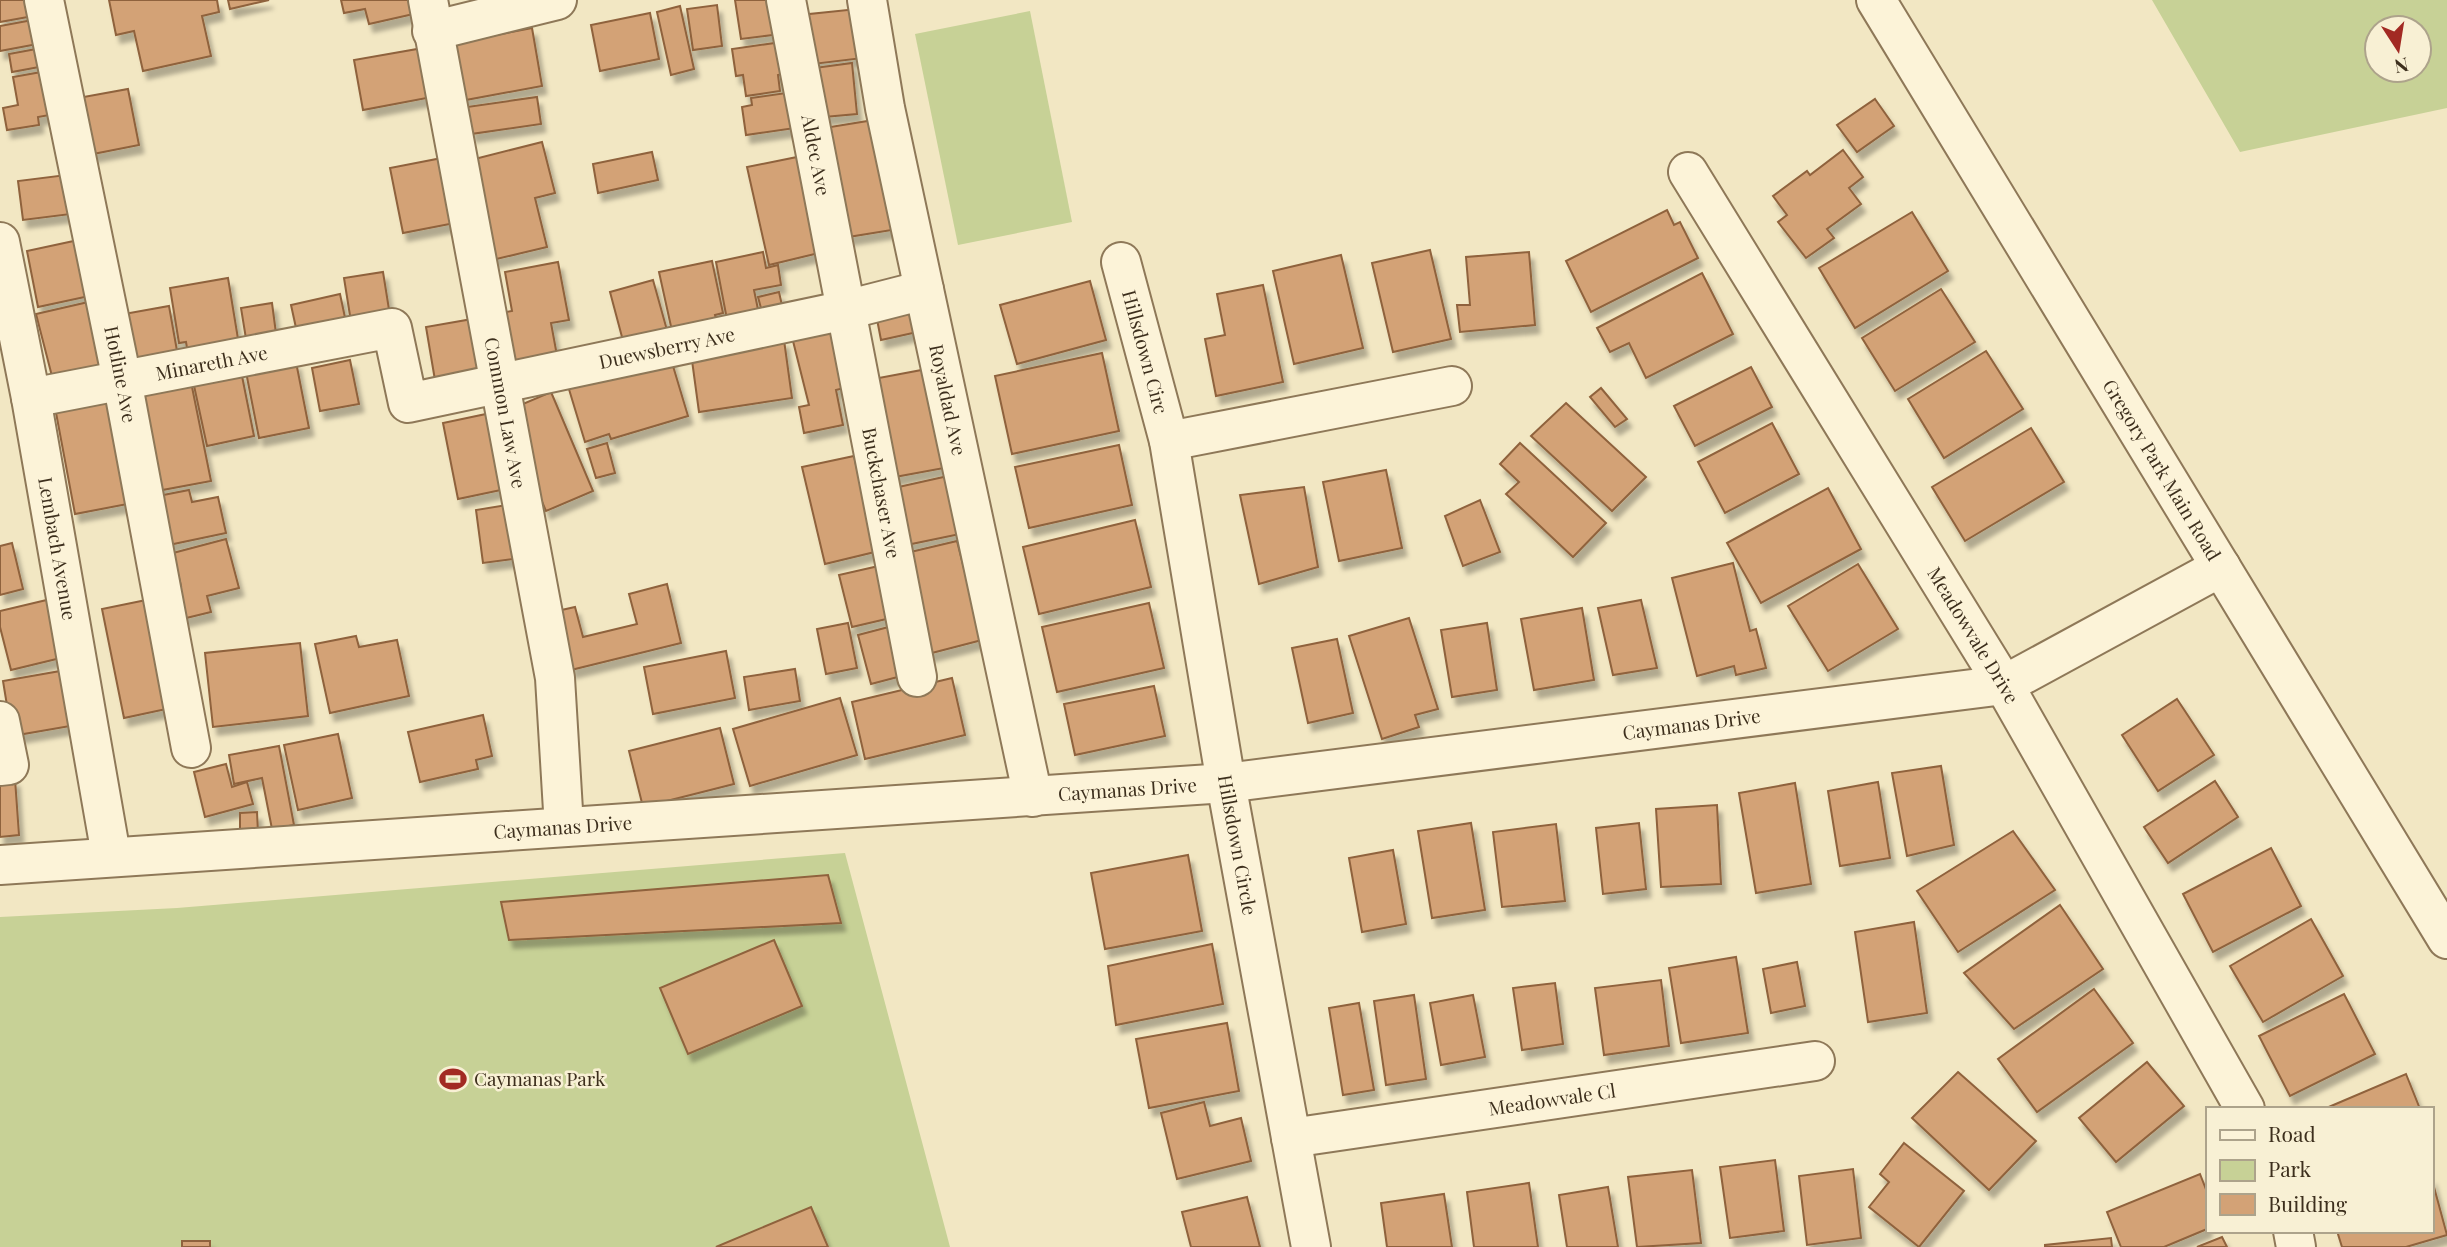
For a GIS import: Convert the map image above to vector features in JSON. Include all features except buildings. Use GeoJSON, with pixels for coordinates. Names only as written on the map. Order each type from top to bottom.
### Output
{"type":"FeatureCollection","features":[{"type":"Feature","properties":{"kind":"street","name":"Hotline Ave"},"geometry":{"type":"LineString","coordinates":[[44,0],[122,380],[191,748]]}},
{"type":"Feature","properties":{"kind":"street"},"geometry":{"type":"LineString","coordinates":[[430,15],[557,0]]}},
{"type":"Feature","properties":{"kind":"street","name":"Aldec Ave"},"geometry":{"type":"LineString","coordinates":[[786,0],[846,310]]}},
{"type":"Feature","properties":{"kind":"street","name":"Royaldad Ave"},"geometry":{"type":"LineString","coordinates":[[867,0],[885,108],[1033,797]]}},
{"type":"Feature","properties":{"kind":"street","name":"Gregory Park Main Road"},"geometry":{"type":"LineString","coordinates":[[1876,0],[2447,939]]}},
{"type":"Feature","properties":{"kind":"street","name":"Common Law Ave"},"geometry":{"type":"LineString","coordinates":[[430,15],[555,678],[564,827]]}},
{"type":"Feature","properties":{"kind":"street","name":"Meadowvale Drive"},"geometry":{"type":"LineString","coordinates":[[1688,172],[2004,685],[2244,1107]]}},
{"type":"Feature","properties":{"kind":"street","name":"Lembach Avenue"},"geometry":{"type":"LineString","coordinates":[[0,247],[31,398],[111,855]]}},
{"type":"Feature","properties":{"kind":"street","name":"Hillsdown Circ"},"geometry":{"type":"LineString","coordinates":[[1121,262],[1169,441]]}},
{"type":"Feature","properties":{"kind":"street","name":"Duewsberry Ave"},"geometry":{"type":"LineString","coordinates":[[408,403],[846,310],[924,290]]}},
{"type":"Feature","properties":{"kind":"street","name":"Buckchaser Ave"},"geometry":{"type":"LineString","coordinates":[[846,310],[917,677]]}},
{"type":"Feature","properties":{"kind":"street","name":"Minareth Ave"},"geometry":{"type":"LineString","coordinates":[[31,398],[392,328],[408,403]]}},
{"type":"Feature","properties":{"kind":"street"},"geometry":{"type":"LineString","coordinates":[[1169,441],[1452,386]]}},
{"type":"Feature","properties":{"kind":"street","name":"Hillsdown Circle"},"geometry":{"type":"LineString","coordinates":[[1169,441],[1226,782],[1311,1247]]}},
{"type":"Feature","properties":{"kind":"street","name":"Caymanas Drive"},"geometry":{"type":"LineString","coordinates":[[0,865],[111,855],[1033,797],[1226,782],[2004,685],[2221,567]]}},
{"type":"Feature","properties":{"kind":"street"},"geometry":{"type":"LineString","coordinates":[[0,721],[4,765]]}},
{"type":"Feature","properties":{"kind":"street","name":"Meadowvale Cl"},"geometry":{"type":"LineString","coordinates":[[1291,1138],[1815,1060]]}},
{"type":"Feature","properties":{"kind":"green space"},"geometry":{"type":"Polygon","coordinates":[[[2152,0],[2447,0],[2447,108],[2240,152],[2152,0]]]}},
{"type":"Feature","properties":{"kind":"green space"},"geometry":{"type":"Polygon","coordinates":[[[1030,11],[1072,222],[958,245],[915,34],[1030,11]]]}},
{"type":"Feature","properties":{"kind":"green space","name":"Caymanas Park"},"geometry":{"type":"Polygon","coordinates":[[[845,853],[950,1247],[0,1247],[0,917],[177,908],[845,853]]]}},
{"type":"Feature","properties":{"kind":"place","name":"Caymanas Park"},"geometry":{"type":"Point","coordinates":[453,1079]}}]}
